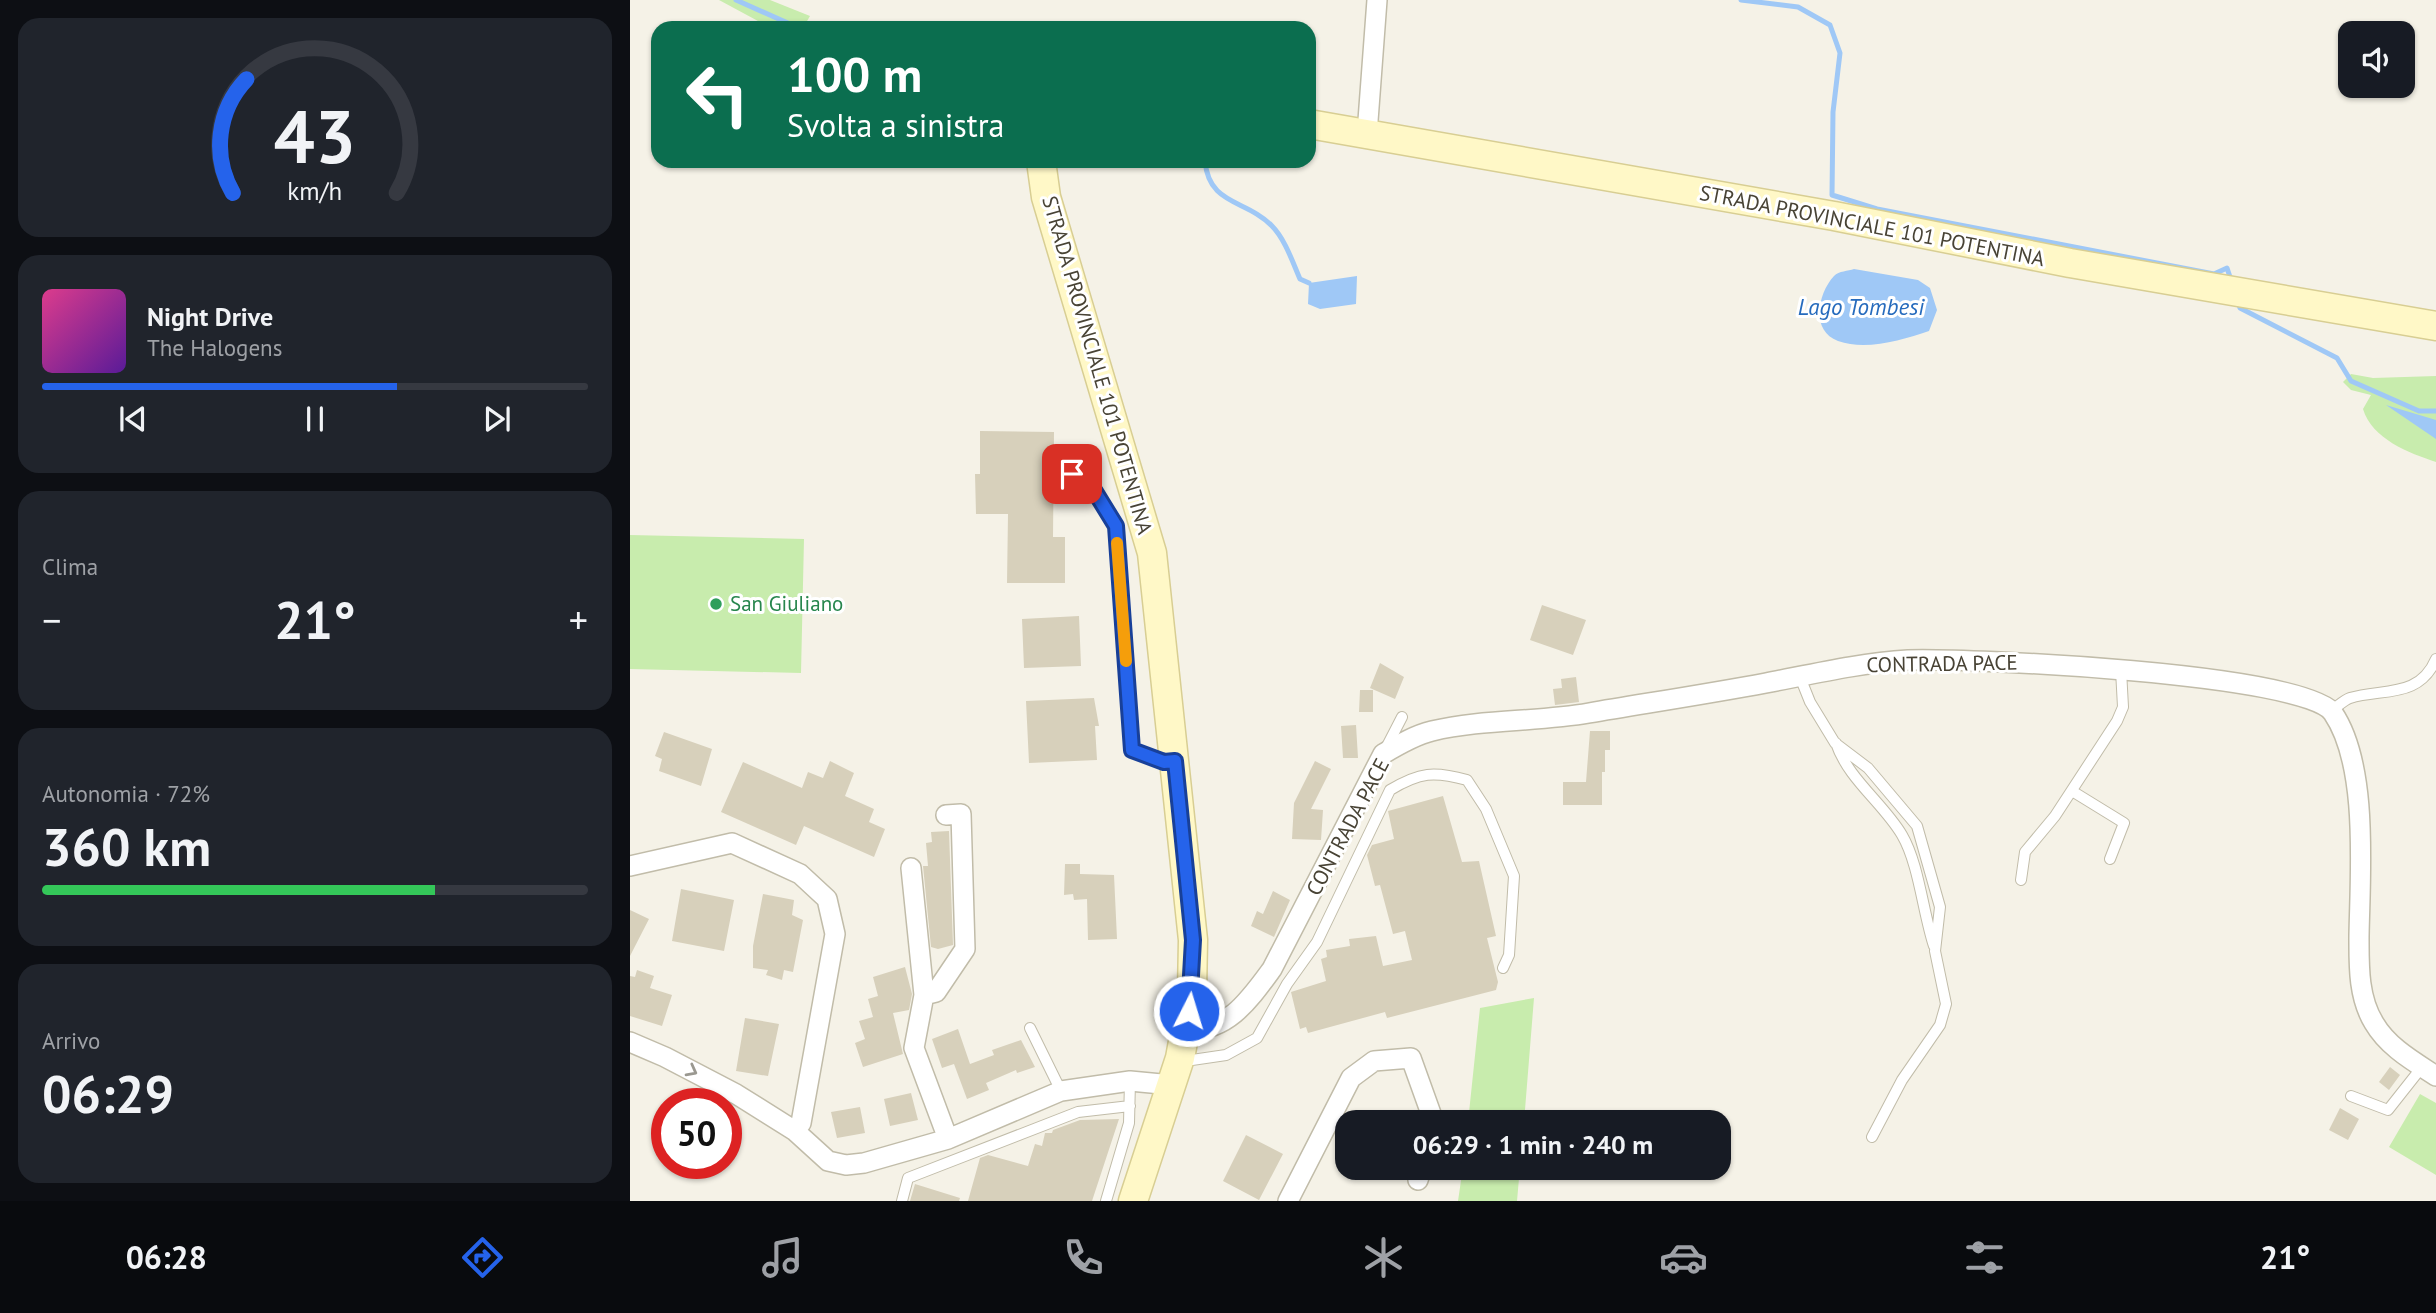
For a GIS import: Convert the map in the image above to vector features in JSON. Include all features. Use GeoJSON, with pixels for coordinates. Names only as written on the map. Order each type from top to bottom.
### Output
{"type":"FeatureCollection","features":[{"type":"Feature","properties":{"kind":"main road","name":"STRADA PROVINCIALE 101 POTENTINA"},"geometry":{"type":"LineString","coordinates":[[1316,125],[1824,215],[2070,263],[2436,326]]}},
{"type":"Feature","properties":{"kind":"main road","name":"STRADA PROVINCIALE 101 POTENTINA"},"geometry":{"type":"LineString","coordinates":[[1042,168],[1046,197],[1152,553],[1193,940],[1192,993],[1180,1058],[1133,1201]]}},
{"type":"Feature","properties":{"kind":"street"},"geometry":{"type":"LineString","coordinates":[[1367,134],[1377,0]]}},
{"type":"Feature","properties":{"kind":"street","name":"CONTRADA PACE"},"geometry":{"type":"LineString","coordinates":[[1186,1029],[1205,1031],[1224,1022],[1272,969],[1383,754],[1431,731],[1585,714],[1800,677],[1848,666],[1931,660],[2015,661],[2121,670],[2301,696],[2332,710]]}},
{"type":"Feature","properties":{"kind":"street"},"geometry":{"type":"LineString","coordinates":[[2332,710],[2342,731],[2359,804],[2361,989],[2375,1025],[2390,1044],[2429,1071]]}},
{"type":"Feature","properties":{"kind":"street"},"geometry":{"type":"LineString","coordinates":[[924,995],[936,992],[965,949],[961,814],[946,815]]}},
{"type":"Feature","properties":{"kind":"street"},"geometry":{"type":"LineString","coordinates":[[630,866],[732,843],[800,874],[827,899],[835,934],[801,1123],[795,1131]]}},
{"type":"Feature","properties":{"kind":"street"},"geometry":{"type":"LineString","coordinates":[[911,868],[924,995],[914,1048],[948,1139]]}},
{"type":"Feature","properties":{"kind":"street"},"geometry":{"type":"LineString","coordinates":[[630,1042],[736,1094],[795,1131],[828,1161],[846,1165],[864,1163],[948,1139],[1061,1091],[1130,1081],[1172,1085]]}},
{"type":"Feature","properties":{"kind":"street"},"geometry":{"type":"LineString","coordinates":[[1288,1201],[1351,1078],[1374,1061],[1411,1058],[1430,1110]]}},
{"type":"Feature","properties":{"kind":"lane"},"geometry":{"type":"LineString","coordinates":[[1072,474],[1092,487],[1116,526],[1132,750],[1164,762],[1175,761]]}},
{"type":"Feature","properties":{"kind":"lane"},"geometry":{"type":"LineString","coordinates":[[2332,710],[2349,698],[2380,695],[2417,684],[2436,659]]}},
{"type":"Feature","properties":{"kind":"lane"},"geometry":{"type":"LineString","coordinates":[[2021,880],[2025,852],[2072,791],[2117,721],[2123,707],[2121,670]]}},
{"type":"Feature","properties":{"kind":"lane"},"geometry":{"type":"LineString","coordinates":[[1800,677],[1810,702],[1842,760],[1892,818],[1905,839],[1935,951],[1946,1004],[1940,1025],[1902,1080],[1872,1137]]}},
{"type":"Feature","properties":{"kind":"lane"},"geometry":{"type":"LineString","coordinates":[[1383,754],[1402,717]]}},
{"type":"Feature","properties":{"kind":"lane"},"geometry":{"type":"LineString","coordinates":[[1835,743],[1868,768],[1917,826],[1940,907],[1935,951]]}},
{"type":"Feature","properties":{"kind":"lane"},"geometry":{"type":"LineString","coordinates":[[1180,1058],[1192,1060],[1226,1055],[1256,1038],[1287,984],[1317,942],[1390,790],[1412,778],[1439,772],[1467,780],[1486,809],[1514,876],[1509,955],[1503,968]]}},
{"type":"Feature","properties":{"kind":"lane"},"geometry":{"type":"LineString","coordinates":[[2072,791],[2124,823],[2110,859]]}},
{"type":"Feature","properties":{"kind":"lane"},"geometry":{"type":"LineString","coordinates":[[1030,1028],[1061,1091]]}},
{"type":"Feature","properties":{"kind":"lane"},"geometry":{"type":"LineString","coordinates":[[2351,1096],[2388,1111],[2429,1071]]}},
{"type":"Feature","properties":{"kind":"lane"},"geometry":{"type":"LineString","coordinates":[[1106,1201],[1129,1123],[1130,1081]]}},
{"type":"Feature","properties":{"kind":"lane"},"geometry":{"type":"LineString","coordinates":[[902,1201],[908,1178],[1078,1112],[1130,1106]]}},
{"type":"Feature","properties":{"kind":"green space"},"geometry":{"type":"Polygon","coordinates":[[[719,0],[770,0],[810,16],[807,21],[758,21],[719,0]]]}},
{"type":"Feature","properties":{"kind":"green space"},"geometry":{"type":"Polygon","coordinates":[[[2351,374],[2373,378],[2436,376],[2436,462],[2403,449],[2374,429],[2363,409],[2371,395],[2351,390],[2343,382],[2351,374]]]}},
{"type":"Feature","properties":{"kind":"green space","name":"San Giuliano"},"geometry":{"type":"Polygon","coordinates":[[[630,535],[804,539],[801,673],[630,669],[630,535]]]}},
{"type":"Feature","properties":{"kind":"green space"},"geometry":{"type":"Polygon","coordinates":[[[1534,998],[1525,1110],[1469,1110],[1480,1008],[1534,998]]]}},
{"type":"Feature","properties":{"kind":"green space"},"geometry":{"type":"Polygon","coordinates":[[[2420,1094],[2436,1103],[2436,1175],[2389,1147],[2420,1094]]]}},
{"type":"Feature","properties":{"kind":"green space"},"geometry":{"type":"Polygon","coordinates":[[[1461,1180],[1519,1180],[1517,1201],[1458,1201],[1461,1180]]]}},
{"type":"Feature","properties":{"kind":"water","name":"Lago Tombesi"},"geometry":{"type":"Polygon","coordinates":[[[1854,269],[1918,280],[1930,288],[1937,310],[1929,331],[1872,345],[1849,344],[1829,336],[1820,321],[1824,292],[1836,274],[1854,269]]]}},
{"type":"Feature","properties":{"kind":"water"},"geometry":{"type":"Polygon","coordinates":[[[1357,276],[1356,304],[1320,309],[1308,304],[1309,283],[1357,276]]]}},
{"type":"Feature","properties":{"kind":"water"},"geometry":{"type":"Polygon","coordinates":[[[2386,405],[2436,420],[2436,439],[2386,405]]]}},
{"type":"Feature","properties":{"kind":"building"},"geometry":{"type":"Polygon","coordinates":[[[980,431],[1054,432],[1053,537],[1065,537],[1065,583],[1007,583],[1008,514],[976,514],[975,474],[980,474],[980,431]]]}},
{"type":"Feature","properties":{"kind":"building"},"geometry":{"type":"Polygon","coordinates":[[[1542,605],[1586,620],[1573,655],[1530,640],[1542,605]]]}},
{"type":"Feature","properties":{"kind":"building"},"geometry":{"type":"Polygon","coordinates":[[[1079,616],[1081,666],[1024,668],[1022,619],[1079,616]]]}},
{"type":"Feature","properties":{"kind":"building"},"geometry":{"type":"Polygon","coordinates":[[[1380,663],[1404,677],[1395,699],[1370,688],[1380,663]]]}},
{"type":"Feature","properties":{"kind":"building"},"geometry":{"type":"Polygon","coordinates":[[[1576,677],[1579,702],[1555,705],[1553,689],[1562,688],[1561,679],[1576,677]]]}},
{"type":"Feature","properties":{"kind":"building"},"geometry":{"type":"Polygon","coordinates":[[[1360,690],[1373,690],[1373,712],[1359,712],[1360,690]]]}},
{"type":"Feature","properties":{"kind":"building"},"geometry":{"type":"Polygon","coordinates":[[[1094,698],[1099,726],[1095,726],[1097,760],[1029,763],[1026,701],[1094,698]]]}},
{"type":"Feature","properties":{"kind":"building"},"geometry":{"type":"Polygon","coordinates":[[[1356,725],[1358,758],[1343,758],[1341,726],[1356,725]]]}},
{"type":"Feature","properties":{"kind":"building"},"geometry":{"type":"Polygon","coordinates":[[[1590,731],[1610,731],[1610,750],[1605,750],[1605,772],[1602,772],[1602,805],[1563,805],[1563,782],[1586,782],[1590,731]]]}},
{"type":"Feature","properties":{"kind":"building"},"geometry":{"type":"Polygon","coordinates":[[[664,732],[712,749],[701,786],[659,771],[662,759],[655,756],[664,732]]]}},
{"type":"Feature","properties":{"kind":"building"},"geometry":{"type":"Polygon","coordinates":[[[830,761],[854,773],[845,796],[874,809],[869,822],[885,829],[874,857],[804,826],[796,845],[721,812],[743,762],[802,788],[808,772],[823,778],[830,761]]]}},
{"type":"Feature","properties":{"kind":"building"},"geometry":{"type":"Polygon","coordinates":[[[1315,761],[1331,769],[1311,809],[1323,810],[1321,840],[1292,839],[1294,803],[1315,761]]]}},
{"type":"Feature","properties":{"kind":"building"},"geometry":{"type":"Polygon","coordinates":[[[1443,796],[1462,862],[1479,861],[1496,936],[1487,938],[1498,982],[1496,990],[1387,1018],[1385,1012],[1308,1033],[1306,1027],[1300,1029],[1291,992],[1326,981],[1321,959],[1327,957],[1326,950],[1350,946],[1349,939],[1376,936],[1383,966],[1412,960],[1405,931],[1393,934],[1380,885],[1375,886],[1367,855],[1372,845],[1394,839],[1388,811],[1443,796]]]}},
{"type":"Feature","properties":{"kind":"building"},"geometry":{"type":"Polygon","coordinates":[[[949,831],[953,945],[938,949],[931,947],[923,866],[928,866],[926,843],[932,842],[931,832],[949,831]]]}},
{"type":"Feature","properties":{"kind":"building"},"geometry":{"type":"Polygon","coordinates":[[[1065,864],[1080,864],[1080,874],[1114,875],[1117,939],[1088,940],[1087,899],[1074,900],[1073,894],[1064,895],[1065,864]]]}},
{"type":"Feature","properties":{"kind":"building"},"geometry":{"type":"Polygon","coordinates":[[[681,889],[734,900],[724,951],[672,941],[681,889]]]}},
{"type":"Feature","properties":{"kind":"building"},"geometry":{"type":"Polygon","coordinates":[[[1273,891],[1290,900],[1274,937],[1251,926],[1257,911],[1263,914],[1273,891]]]}},
{"type":"Feature","properties":{"kind":"building"},"geometry":{"type":"Polygon","coordinates":[[[763,894],[794,900],[792,915],[803,920],[793,972],[784,970],[782,980],[766,975],[768,970],[753,968],[753,946],[763,894]]]}},
{"type":"Feature","properties":{"kind":"building"},"geometry":{"type":"Polygon","coordinates":[[[630,910],[649,919],[630,956],[630,910]]]}},
{"type":"Feature","properties":{"kind":"building"},"geometry":{"type":"Polygon","coordinates":[[[905,967],[912,994],[909,1010],[893,1013],[903,1054],[863,1067],[855,1043],[865,1039],[859,1021],[873,1017],[868,999],[878,996],[873,977],[905,967]]]}},
{"type":"Feature","properties":{"kind":"building"},"geometry":{"type":"Polygon","coordinates":[[[637,970],[654,976],[650,988],[672,995],[662,1026],[630,1016],[630,976],[635,977],[637,970]]]}},
{"type":"Feature","properties":{"kind":"building"},"geometry":{"type":"Polygon","coordinates":[[[745,1018],[779,1024],[768,1076],[736,1071],[745,1018]]]}},
{"type":"Feature","properties":{"kind":"building"},"geometry":{"type":"Polygon","coordinates":[[[958,1029],[970,1064],[994,1055],[992,1050],[1021,1040],[1035,1067],[1017,1073],[1016,1070],[986,1083],[989,1090],[967,1099],[954,1064],[942,1068],[932,1039],[958,1029]]]}},
{"type":"Feature","properties":{"kind":"building"},"geometry":{"type":"Polygon","coordinates":[[[2390,1067],[2400,1075],[2389,1090],[2379,1082],[2390,1067]]]}},
{"type":"Feature","properties":{"kind":"building"},"geometry":{"type":"Polygon","coordinates":[[[911,1093],[918,1120],[890,1126],[884,1099],[911,1093]]]}},
{"type":"Feature","properties":{"kind":"building"},"geometry":{"type":"Polygon","coordinates":[[[860,1107],[865,1133],[837,1138],[831,1112],[860,1107]]]}},
{"type":"Feature","properties":{"kind":"building"},"geometry":{"type":"Polygon","coordinates":[[[2340,1108],[2359,1119],[2348,1140],[2329,1130],[2340,1108]]]}},
{"type":"Feature","properties":{"kind":"building"},"geometry":{"type":"Polygon","coordinates":[[[1119,1119],[1092,1201],[968,1201],[980,1158],[988,1155],[1028,1166],[1035,1144],[1042,1146],[1045,1133],[1052,1133],[1053,1130],[1080,1120],[1119,1119]]]}},
{"type":"Feature","properties":{"kind":"building"},"geometry":{"type":"Polygon","coordinates":[[[1246,1135],[1283,1154],[1259,1200],[1223,1181],[1246,1135]]]}},
{"type":"Feature","properties":{"kind":"building"},"geometry":{"type":"Polygon","coordinates":[[[915,1184],[960,1198],[959,1201],[910,1201],[915,1184]]]}},
{"type":"Feature","properties":{"kind":"waterway"},"geometry":{"type":"LineString","coordinates":[[736,0],[783,21]]}},
{"type":"Feature","properties":{"kind":"waterway"},"geometry":{"type":"LineString","coordinates":[[1741,0],[1798,7],[1830,25],[1840,53],[1833,112],[1832,195],[1877,209],[2214,274],[2227,268],[2232,283]]}},
{"type":"Feature","properties":{"kind":"waterway"},"geometry":{"type":"LineString","coordinates":[[1206,168],[1213,186],[1221,194],[1262,217],[1277,231],[1300,279],[1309,283]]}},
{"type":"Feature","properties":{"kind":"waterway"},"geometry":{"type":"LineString","coordinates":[[2238,302],[2240,308],[2337,358],[2351,381],[2419,411],[2436,411]]}},
{"type":"Feature","properties":{"kind":"slow traffic"},"geometry":{"type":"LineString","coordinates":[[1117,543],[1126,661]]}},
{"type":"Feature","properties":{"kind":"place","name":"San Giuliano"},"geometry":{"type":"Point","coordinates":[716,604]}},
{"type":"Feature","properties":{"kind":"route"},"geometry":{"type":"LineString","coordinates":[[1072,474],[1092,487],[1116,526],[1132,750],[1164,762],[1175,761],[1193,940],[1189,1011]]}}]}
